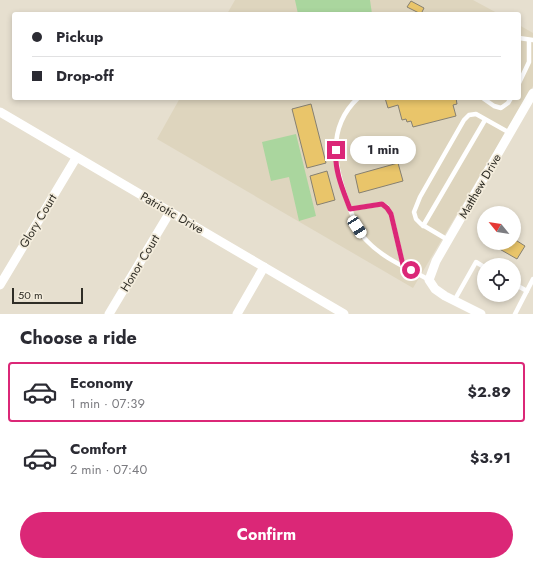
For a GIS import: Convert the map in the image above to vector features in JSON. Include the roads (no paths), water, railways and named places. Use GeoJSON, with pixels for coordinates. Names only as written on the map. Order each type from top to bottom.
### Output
{"type":"FeatureCollection","features":[{"type":"Feature","properties":{"kind":"street","name":"Matthew Drive"},"geometry":{"type":"LineString","coordinates":[[430,280],[436,261],[533,92]]}},
{"type":"Feature","properties":{"kind":"street","name":"Patriotic Drive"},"geometry":{"type":"LineString","coordinates":[[0,112],[344,314]]}},
{"type":"Feature","properties":{"kind":"street","name":"Glory Court"},"geometry":{"type":"LineString","coordinates":[[0,285],[76,158]]}},
{"type":"Feature","properties":{"kind":"street","name":"Honor Court"},"geometry":{"type":"LineString","coordinates":[[109,314],[170,212]]}},
{"type":"Feature","properties":{"kind":"street"},"geometry":{"type":"LineString","coordinates":[[237,314],[264,267]]}},
{"type":"Feature","properties":{"kind":"street"},"geometry":{"type":"LineString","coordinates":[[430,280],[435,289],[454,301],[481,314]]}},
{"type":"Feature","properties":{"kind":"lane"},"geometry":{"type":"LineString","coordinates":[[521,38],[531,40],[530,62],[521,79]]}},
{"type":"Feature","properties":{"kind":"lane"},"geometry":{"type":"LineString","coordinates":[[356,100],[350,105],[342,119],[336,140],[335,160],[342,187],[357,227],[366,241],[388,258],[430,280]]}},
{"type":"Feature","properties":{"kind":"lane"},"geometry":{"type":"LineString","coordinates":[[486,100],[494,106],[502,108],[510,100]]}},
{"type":"Feature","properties":{"kind":"lane"},"geometry":{"type":"LineString","coordinates":[[448,240],[423,226],[416,219],[414,212],[420,197],[464,120],[469,114],[476,114],[510,133]]}},
{"type":"Feature","properties":{"kind":"lane"},"geometry":{"type":"LineString","coordinates":[[423,226],[485,120]]}},
{"type":"Feature","properties":{"kind":"lane"},"geometry":{"type":"LineString","coordinates":[[350,209],[382,204],[387,208],[391,214],[403,265]]}},
{"type":"Feature","properties":{"kind":"lane"},"geometry":{"type":"LineString","coordinates":[[454,301],[477,263]]}},
{"type":"Feature","properties":{"kind":"lane"},"geometry":{"type":"LineString","coordinates":[[515,314],[533,279]]}},
{"type":"Feature","properties":{"kind":"lane"},"geometry":{"type":"LineString","coordinates":[[521,288],[527,291]]}}]}
